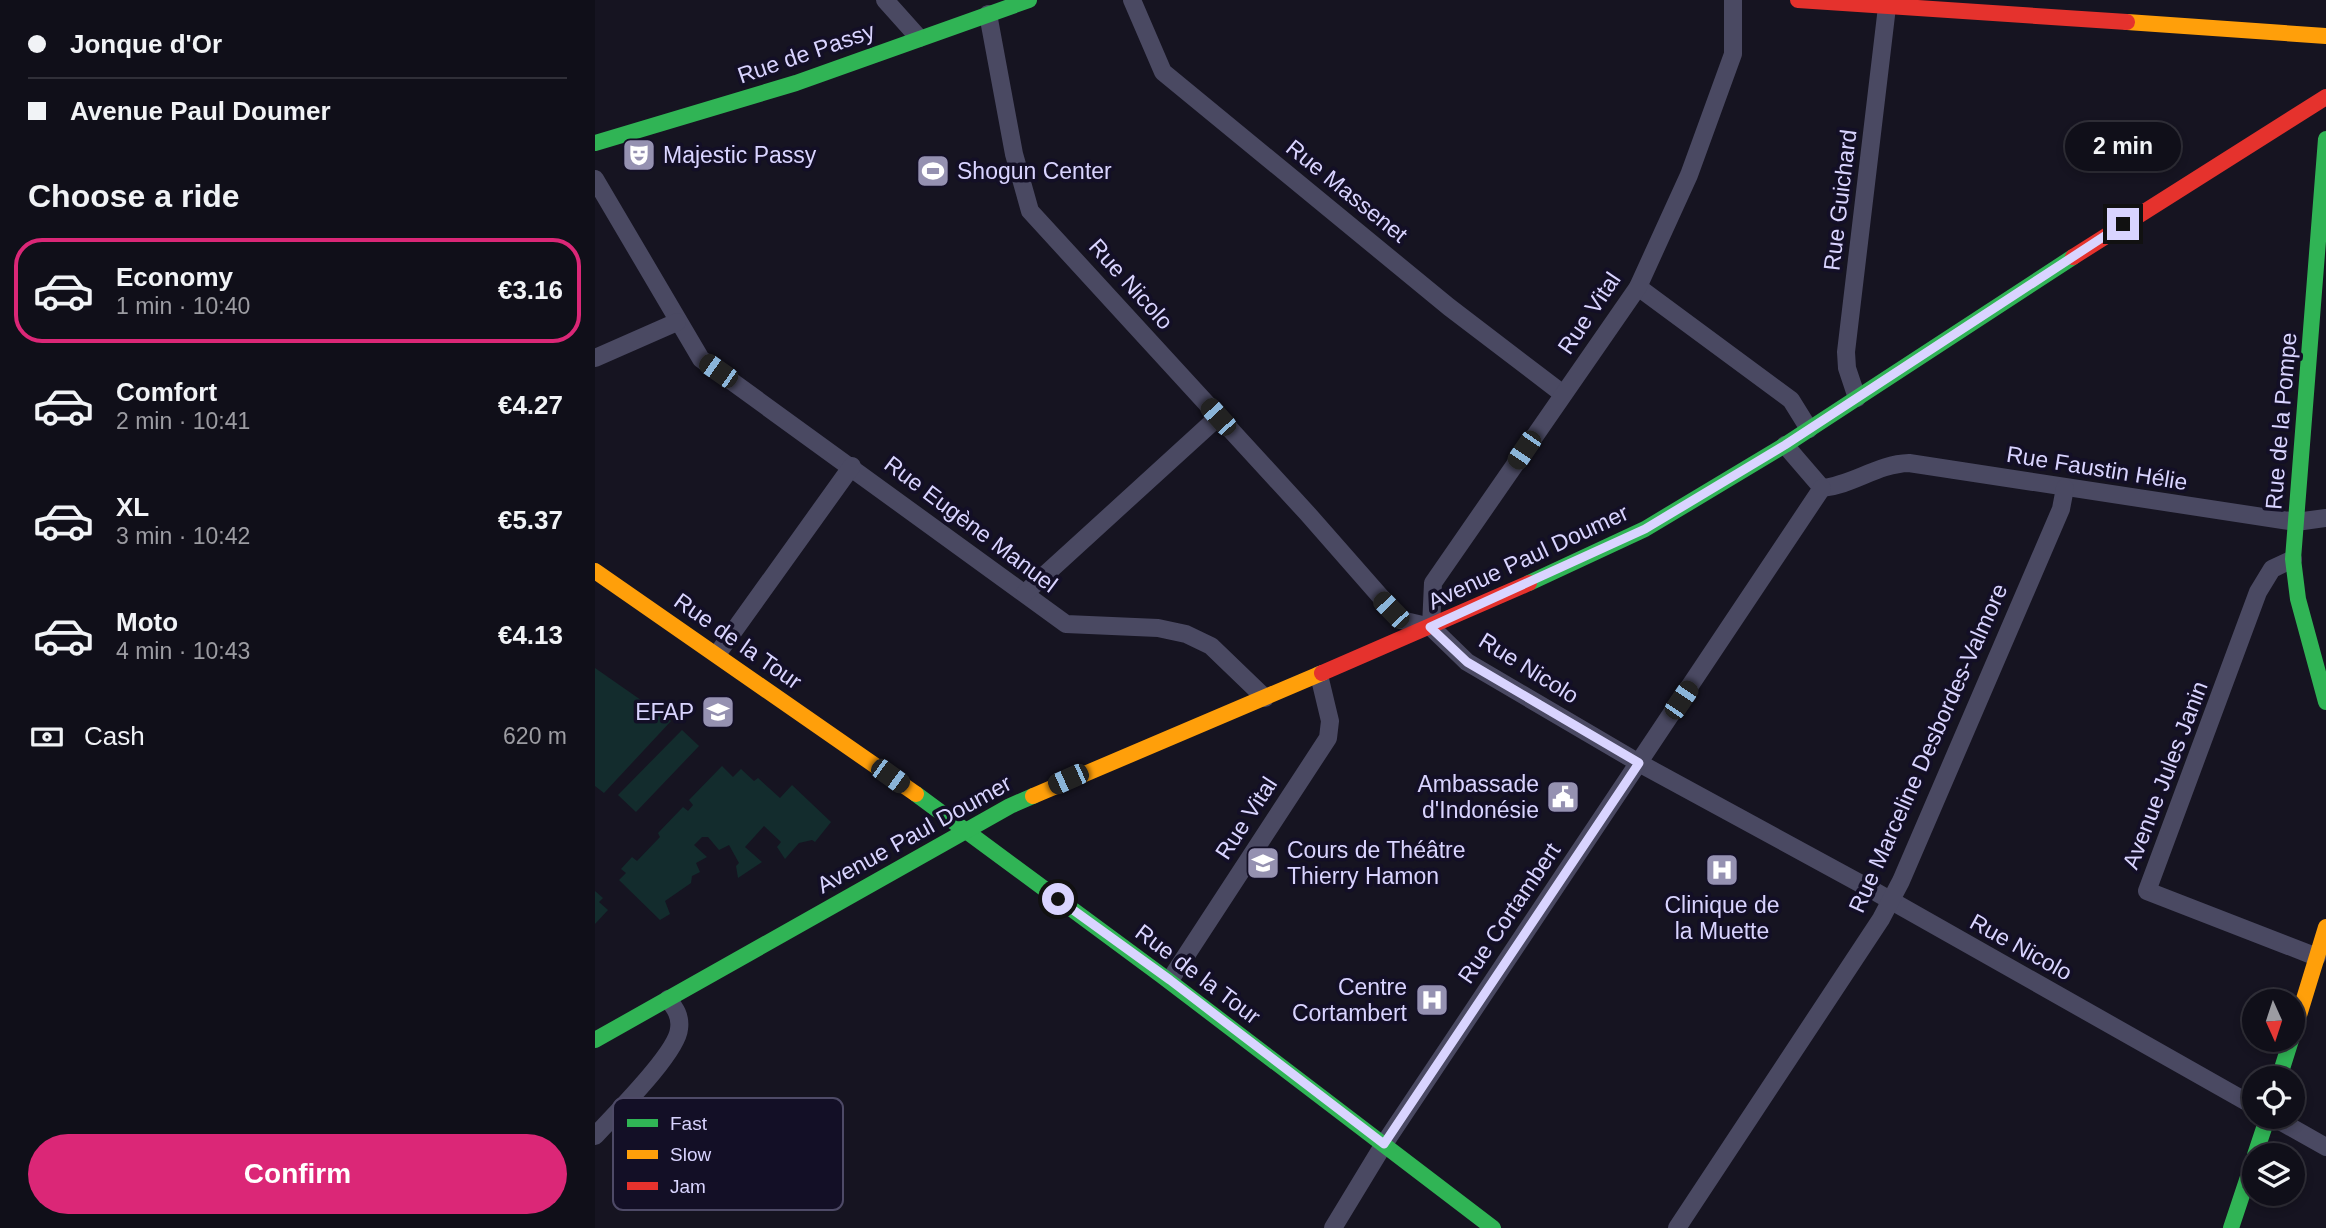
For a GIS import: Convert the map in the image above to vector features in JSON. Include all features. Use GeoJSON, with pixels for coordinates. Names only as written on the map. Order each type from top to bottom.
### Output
{"type":"FeatureCollection","features":[{"type":"Feature","properties":{"kind":"street"},"geometry":{"type":"LineString","coordinates":[[885,0],[919,38]]}},
{"type":"Feature","properties":{"kind":"street","name":"Rue de Passy"},"geometry":{"type":"LineString","coordinates":[[595,144],[796,83],[1029,0]]}},
{"type":"Feature","properties":{"kind":"street","name":"Rue Massenet"},"geometry":{"type":"LineString","coordinates":[[1132,0],[1163,72],[1449,307],[1563,394]]}},
{"type":"Feature","properties":{"kind":"street","name":"Rue Vital"},"geometry":{"type":"LineString","coordinates":[[1430,627],[1433,583],[1638,287],[1689,175],[1733,54],[1733,0]]}},
{"type":"Feature","properties":{"kind":"street"},"geometry":{"type":"LineString","coordinates":[[1798,0],[2326,36]]}},
{"type":"Feature","properties":{"kind":"street","name":"Rue Guichard"},"geometry":{"type":"LineString","coordinates":[[1857,398],[1847,368],[1846,352],[1887,7]]}},
{"type":"Feature","properties":{"kind":"street","name":"Rue Nicolo"},"geometry":{"type":"LineString","coordinates":[[988,14],[1014,154],[1030,211],[1401,620],[1430,627],[1467,662],[1639,763],[1891,901],[2242,1099]]}},
{"type":"Feature","properties":{"kind":"street","name":"Avenue Paul Doumer"},"geometry":{"type":"LineString","coordinates":[[595,1040],[963,830],[1088,771],[1430,627],[1645,529],[1785,445],[2154,204],[2326,97]]}},
{"type":"Feature","properties":{"kind":"street","name":"Rue de la Pompe"},"geometry":{"type":"LineString","coordinates":[[2326,139],[2293,559],[2298,599],[2326,702]]}},
{"type":"Feature","properties":{"kind":"street","name":"Rue Eugène Manuel"},"geometry":{"type":"LineString","coordinates":[[595,179],[701,359],[1071,626],[1158,628],[1186,634],[1212,646],[1265,698]]}},
{"type":"Feature","properties":{"kind":"street"},"geometry":{"type":"LineString","coordinates":[[1638,287],[1791,400],[1809,429]]}},
{"type":"Feature","properties":{"kind":"street"},"geometry":{"type":"LineString","coordinates":[[595,358],[677,322]]}},
{"type":"Feature","properties":{"kind":"street"},"geometry":{"type":"LineString","coordinates":[[1025,593],[1218,417]]}},
{"type":"Feature","properties":{"kind":"street"},"geometry":{"type":"LineString","coordinates":[[1785,445],[1822,488]]}},
{"type":"Feature","properties":{"kind":"street","name":"Rue Faustin Hélie"},"geometry":{"type":"LineString","coordinates":[[1822,488],[1842,486],[1892,464],[1909,464],[2296,522],[2326,518]]}},
{"type":"Feature","properties":{"kind":"street"},"geometry":{"type":"LineString","coordinates":[[718,653],[852,466]]}},
{"type":"Feature","properties":{"kind":"street","name":"Rue Cortambert"},"geometry":{"type":"LineString","coordinates":[[1333,1228],[1384,1144],[1822,488]]}},
{"type":"Feature","properties":{"kind":"street","name":"Rue Marceline Desbordes-Valmore"},"geometry":{"type":"LineString","coordinates":[[1677,1228],[1891,901],[2061,509],[2065,488]]}},
{"type":"Feature","properties":{"kind":"street","name":"Avenue Jules Janin"},"geometry":{"type":"LineString","coordinates":[[2293,559],[2272,569],[2258,592],[2147,891],[2317,957]]}},
{"type":"Feature","properties":{"kind":"street","name":"Rue de la Tour"},"geometry":{"type":"LineString","coordinates":[[595,571],[718,653],[1170,980],[1493,1228]]}},
{"type":"Feature","properties":{"kind":"street","name":"Rue Vital"},"geometry":{"type":"LineString","coordinates":[[1170,980],[1328,738],[1331,721],[1319,675]]}},
{"type":"Feature","properties":{"kind":"street"},"geometry":{"type":"LineString","coordinates":[[2305,995],[2326,927]]}},
{"type":"Feature","properties":{"kind":"street"},"geometry":{"type":"LineString","coordinates":[[629,1098],[672,1049],[680,1028],[678,1013],[668,999]]}},
{"type":"Feature","properties":{"kind":"street"},"geometry":{"type":"LineString","coordinates":[[595,1136],[613,1116]]}},
{"type":"Feature","properties":{"kind":"street"},"geometry":{"type":"LineString","coordinates":[[2293,1129],[2326,1147]]}},
{"type":"Feature","properties":{"kind":"street"},"geometry":{"type":"LineString","coordinates":[[2233,1227],[2242,1198]]}},
{"type":"Feature","properties":{"kind":"green space"},"geometry":{"type":"Polygon","coordinates":[[[595,668],[671,721],[604,793],[595,786],[595,668]]]}},
{"type":"Feature","properties":{"kind":"green space"},"geometry":{"type":"Polygon","coordinates":[[[682,730],[699,746],[636,812],[618,795],[682,730]]]}},
{"type":"Feature","properties":{"kind":"green space"},"geometry":{"type":"Polygon","coordinates":[[[722,766],[733,777],[741,769],[754,781],[758,778],[780,798],[792,785],[831,822],[815,842],[812,840],[799,843],[785,859],[777,847],[781,842],[764,826],[745,847],[762,862],[738,878],[736,866],[739,863],[729,845],[719,850],[708,837],[702,837],[694,845],[707,857],[696,863],[700,872],[692,876],[691,883],[665,901],[670,914],[660,920],[619,880],[626,873],[621,869],[632,857],[637,861],[660,837],[658,833],[683,807],[688,811],[693,805],[689,800],[722,766]]]}},
{"type":"Feature","properties":{"kind":"green space"},"geometry":{"type":"Polygon","coordinates":[[[595,891],[603,898],[599,902],[608,910],[595,924],[595,891]]]}},
{"type":"Feature","properties":{"kind":"traffic: fast"},"geometry":{"type":"LineString","coordinates":[[595,143],[796,83],[1029,0]]}},
{"type":"Feature","properties":{"kind":"traffic: fast"},"geometry":{"type":"LineString","coordinates":[[2326,139],[2293,559],[2298,599],[2326,702]]}},
{"type":"Feature","properties":{"kind":"traffic: fast"},"geometry":{"type":"LineString","coordinates":[[1529,583],[1645,529],[1785,445],[2073,257]]}},
{"type":"Feature","properties":{"kind":"traffic: fast"},"geometry":{"type":"LineString","coordinates":[[916,794],[1161,975],[1493,1228]]}},
{"type":"Feature","properties":{"kind":"traffic: fast"},"geometry":{"type":"LineString","coordinates":[[595,1040],[1010,806],[1033,796]]}},
{"type":"Feature","properties":{"kind":"traffic: fast"},"geometry":{"type":"LineString","coordinates":[[2283,1066],[2287,1052]]}},
{"type":"Feature","properties":{"kind":"traffic: fast"},"geometry":{"type":"LineString","coordinates":[[2259,1143],[2264,1129]]}},
{"type":"Feature","properties":{"kind":"traffic: fast"},"geometry":{"type":"LineString","coordinates":[[2231,1228],[2242,1195]]}},
{"type":"Feature","properties":{"kind":"traffic: slow"},"geometry":{"type":"LineString","coordinates":[[2127,22],[2326,36]]}},
{"type":"Feature","properties":{"kind":"traffic: slow"},"geometry":{"type":"LineString","coordinates":[[595,571],[916,794]]}},
{"type":"Feature","properties":{"kind":"traffic: slow"},"geometry":{"type":"LineString","coordinates":[[1033,796],[1322,673]]}},
{"type":"Feature","properties":{"kind":"traffic: slow"},"geometry":{"type":"LineString","coordinates":[[2305,996],[2326,927]]}},
{"type":"Feature","properties":{"kind":"traffic: jam"},"geometry":{"type":"LineString","coordinates":[[1798,0],[2127,22]]}},
{"type":"Feature","properties":{"kind":"traffic: jam"},"geometry":{"type":"LineString","coordinates":[[2073,257],[2326,97]]}},
{"type":"Feature","properties":{"kind":"traffic: jam"},"geometry":{"type":"LineString","coordinates":[[1322,673],[1529,583]]}},
{"type":"Feature","properties":{"kind":"place","name":"Majestic Passy"},"geometry":{"type":"Point","coordinates":[639,155]}},
{"type":"Feature","properties":{"kind":"place","name":"Shogun Center"},"geometry":{"type":"Point","coordinates":[933,171]}},
{"type":"Feature","properties":{"kind":"place","name":"EFAP"},"geometry":{"type":"Point","coordinates":[718,712]}},
{"type":"Feature","properties":{"kind":"place","name":"Ambassade d'Indonésie"},"geometry":{"type":"Point","coordinates":[1563,797]}},
{"type":"Feature","properties":{"kind":"place","name":"Cours de Théâtre Thierry Hamon"},"geometry":{"type":"Point","coordinates":[1263,863]}},
{"type":"Feature","properties":{"kind":"place","name":"Clinique de la Muette"},"geometry":{"type":"Point","coordinates":[1722,870]}},
{"type":"Feature","properties":{"kind":"place","name":"Centre Cortambert"},"geometry":{"type":"Point","coordinates":[1432,1000]}},
{"type":"Feature","properties":{"kind":"route"},"geometry":{"type":"LineString","coordinates":[[1058,899],[1170,980],[1384,1144],[1639,763],[1467,662],[1430,627],[1645,529],[1758,463],[2123,224]]}}]}
